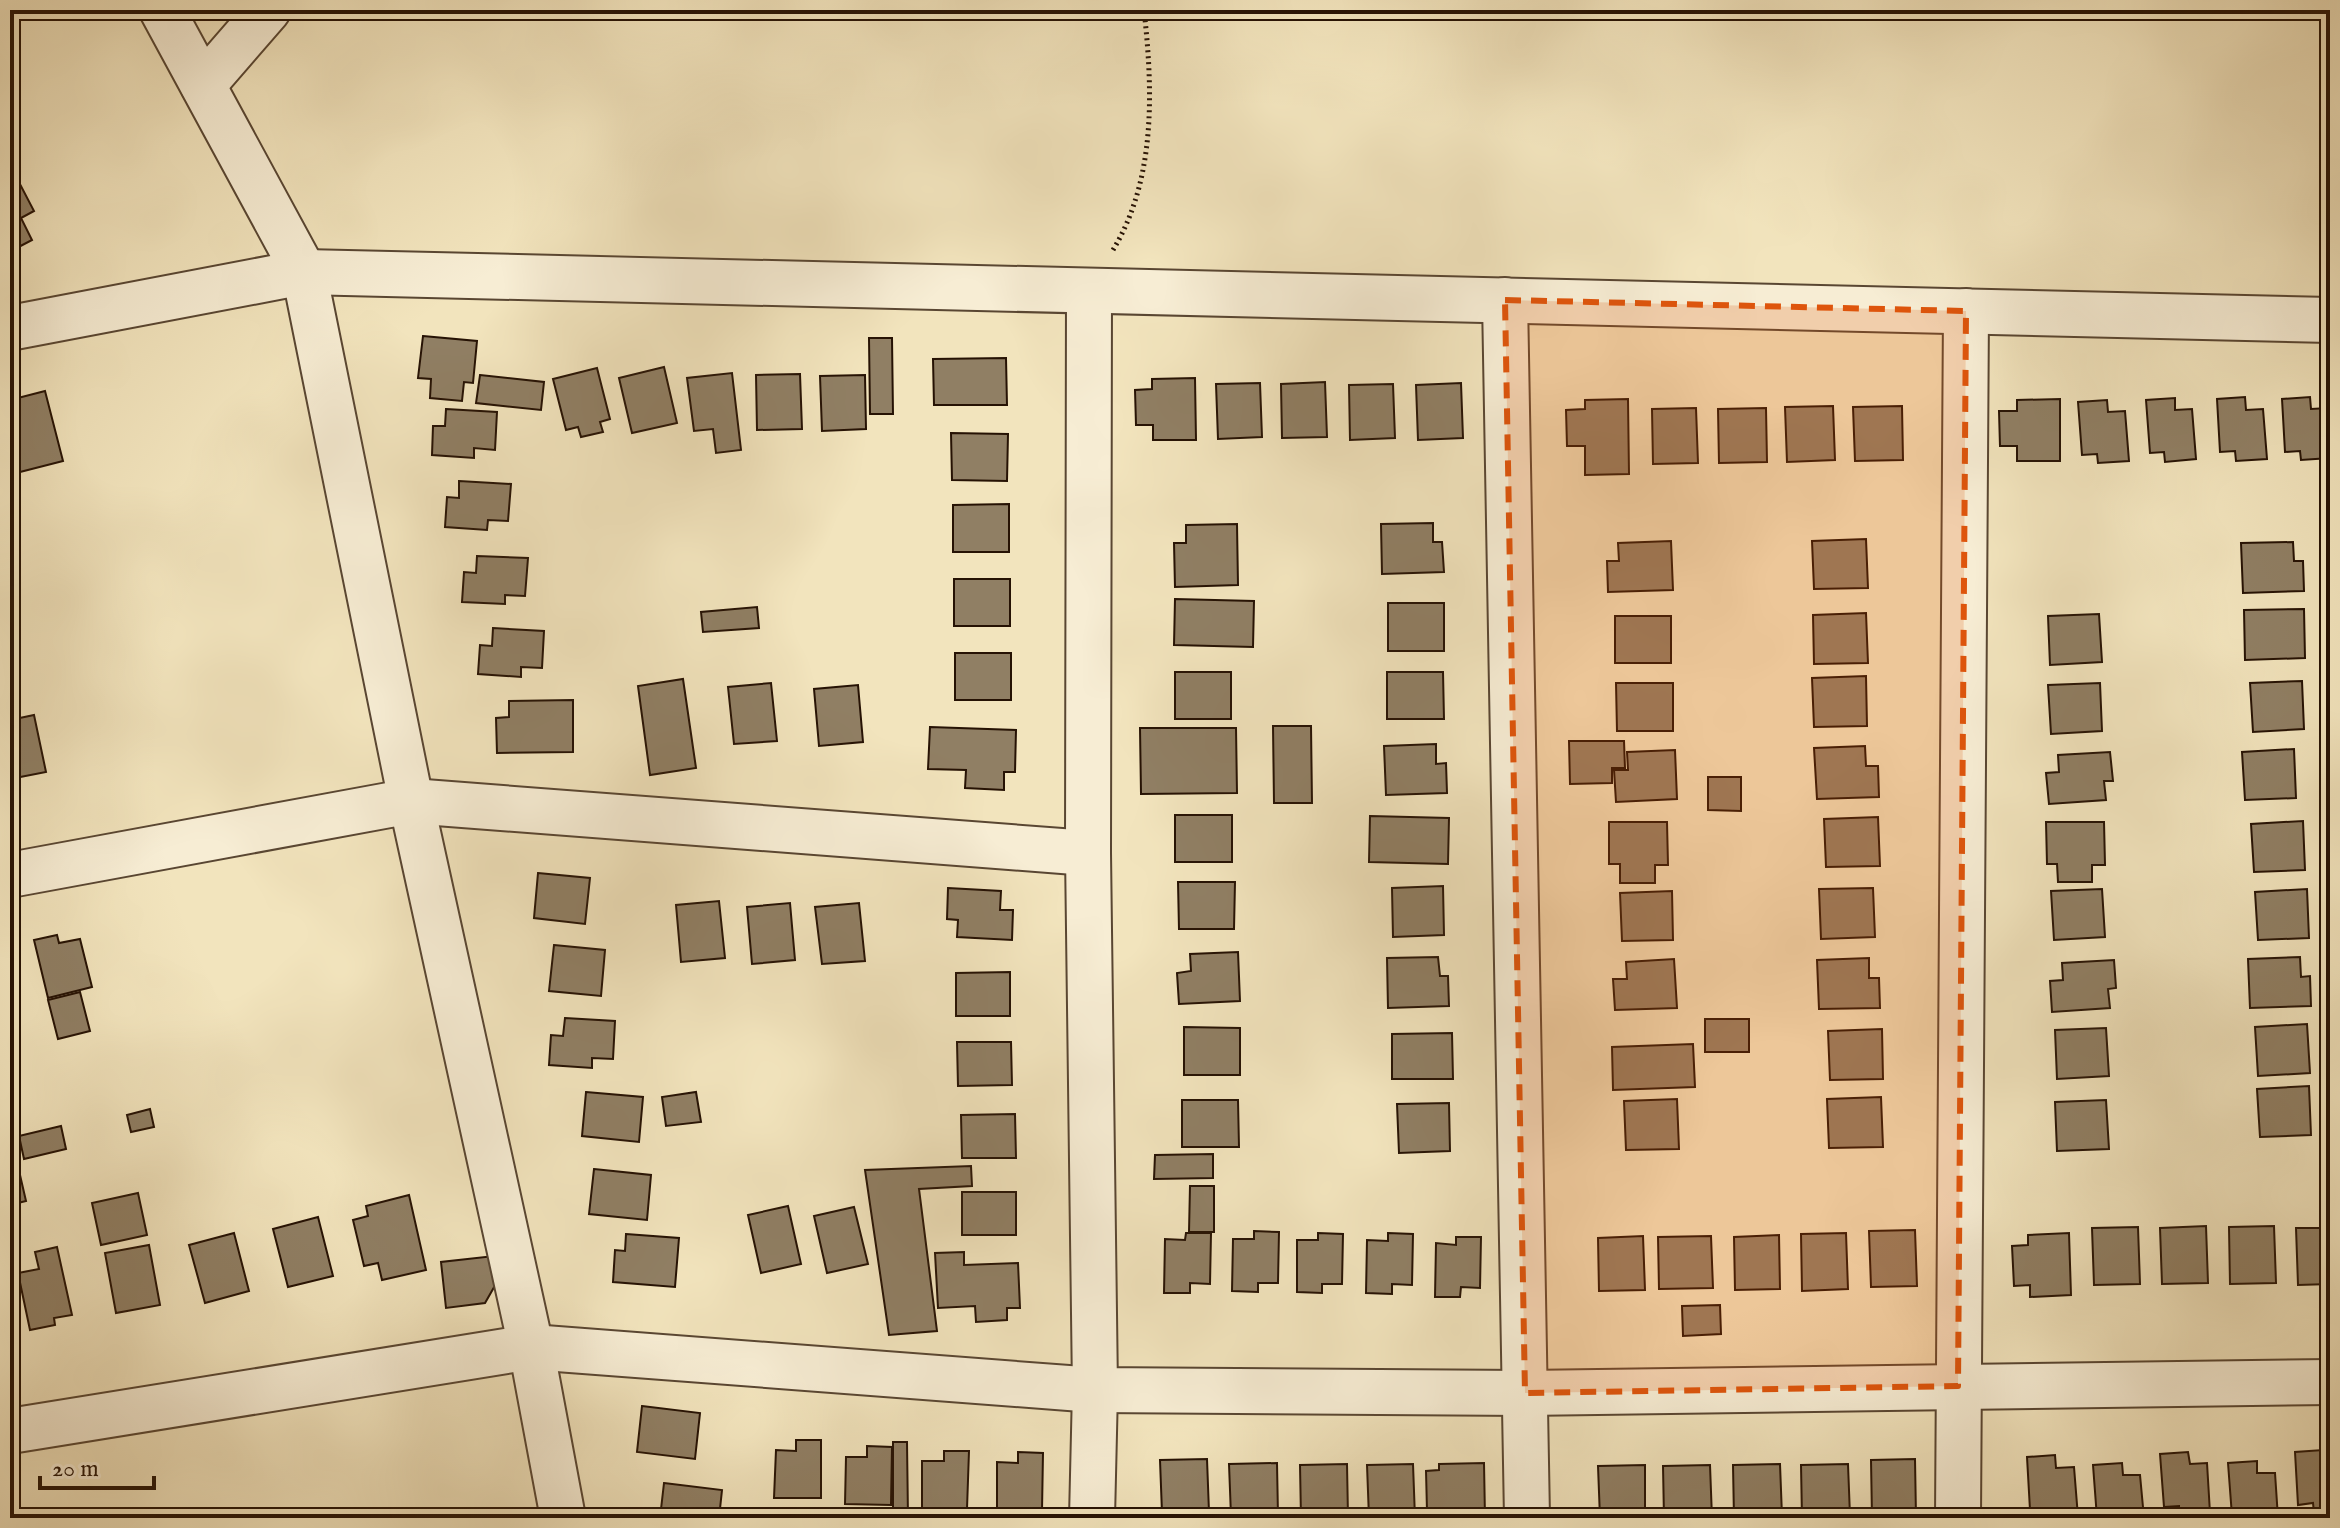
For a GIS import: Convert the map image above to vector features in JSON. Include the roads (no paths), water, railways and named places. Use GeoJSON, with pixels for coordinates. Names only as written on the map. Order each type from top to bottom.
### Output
{"type":"FeatureCollection","features":[{"type":"Feature","properties":{"kind":"street"},"geometry":{"type":"LineString","coordinates":[[162,10],[304,272],[411,801],[531,1347],[563,1518]]}},
{"type":"Feature","properties":{"kind":"street"},"geometry":{"type":"LineString","coordinates":[[203,85],[268,10]]}},
{"type":"Feature","properties":{"kind":"street"},"geometry":{"type":"LineString","coordinates":[[10,328],[304,272],[2330,320]]}},
{"type":"Feature","properties":{"kind":"street"},"geometry":{"type":"LineString","coordinates":[[1089,291],[1088,853],[1095,1390],[1092,1518]]}},
{"type":"Feature","properties":{"kind":"street"},"geometry":{"type":"LineString","coordinates":[[1505,300],[1527,1518]]}},
{"type":"Feature","properties":{"kind":"street"},"geometry":{"type":"LineString","coordinates":[[1958,1518],[1966,311]]}},
{"type":"Feature","properties":{"kind":"street"},"geometry":{"type":"LineString","coordinates":[[10,875],[411,801],[1088,853]]}},
{"type":"Feature","properties":{"kind":"street"},"geometry":{"type":"LineString","coordinates":[[10,1431],[531,1347],[1095,1390],[1525,1393],[2330,1382]]}}]}
